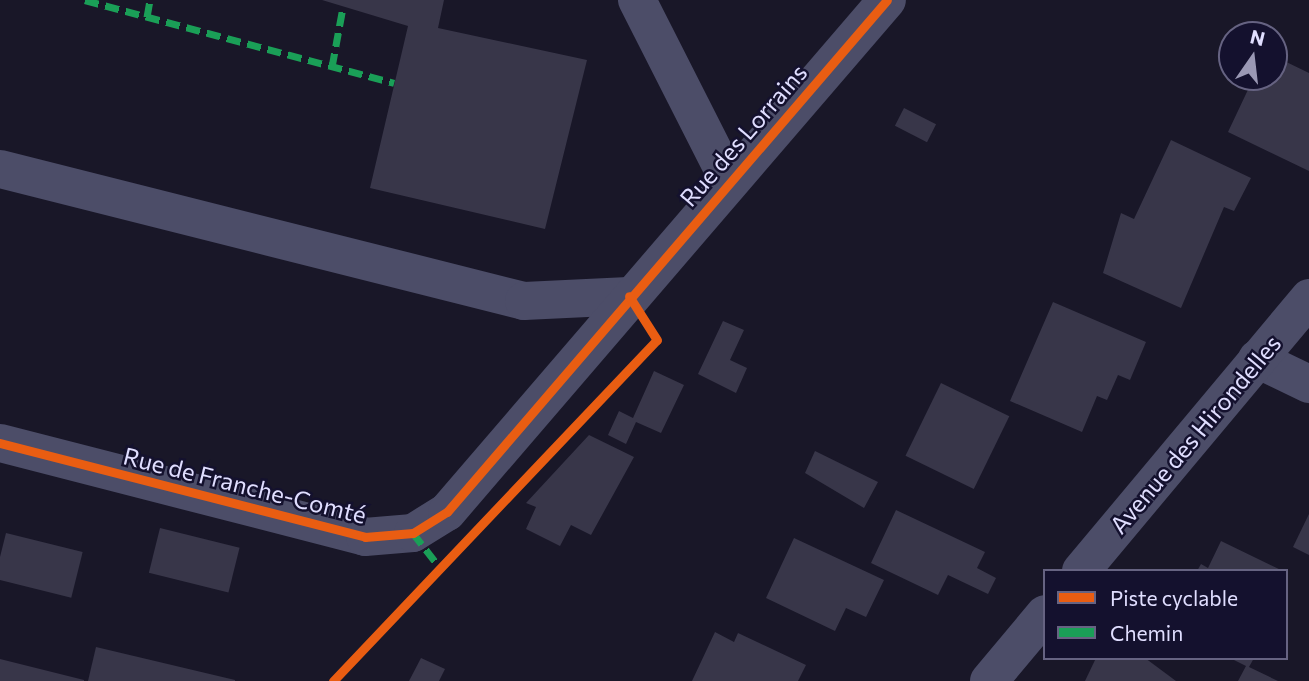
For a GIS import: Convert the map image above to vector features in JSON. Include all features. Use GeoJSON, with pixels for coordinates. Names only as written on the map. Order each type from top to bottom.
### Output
{"type":"FeatureCollection","features":[{"type":"Feature","properties":{"kind":"street"},"geometry":{"type":"LineString","coordinates":[[637,0],[728,179]]}},
{"type":"Feature","properties":{"kind":"street","name":"Rue des Lorrains"},"geometry":{"type":"LineString","coordinates":[[629,296],[728,179],[887,0]]}},
{"type":"Feature","properties":{"kind":"street"},"geometry":{"type":"LineString","coordinates":[[0,169],[524,301],[629,296]]}},
{"type":"Feature","properties":{"kind":"street","name":"Rue de Franche-Comté"},"geometry":{"type":"LineString","coordinates":[[0,443],[365,537],[413,533],[447,512],[629,296]]}},
{"type":"Feature","properties":{"kind":"street","name":"Avenue des Hirondelles"},"geometry":{"type":"LineString","coordinates":[[1083,569],[1309,298]]}},
{"type":"Feature","properties":{"kind":"street"},"geometry":{"type":"LineString","coordinates":[[1257,359],[1309,384]]}},
{"type":"Feature","properties":{"kind":"street"},"geometry":{"type":"LineString","coordinates":[[989,681],[1043,616]]}},
{"type":"Feature","properties":{"kind":"building"},"geometry":{"type":"Polygon","coordinates":[[[322,0],[444,0],[438,28],[587,60],[545,229],[370,188],[408,26],[322,0]]]}},
{"type":"Feature","properties":{"kind":"building"},"geometry":{"type":"Polygon","coordinates":[[[1288,63],[1309,73],[1309,171],[1228,132],[1247,91],[1288,91],[1288,63]]]}},
{"type":"Feature","properties":{"kind":"building"},"geometry":{"type":"Polygon","coordinates":[[[904,108],[936,124],[927,142],[895,126],[904,108]]]}},
{"type":"Feature","properties":{"kind":"building"},"geometry":{"type":"Polygon","coordinates":[[[1171,140],[1251,178],[1234,211],[1224,207],[1181,308],[1103,273],[1121,213],[1134,219],[1171,140]]]}},
{"type":"Feature","properties":{"kind":"building"},"geometry":{"type":"Polygon","coordinates":[[[1053,302],[1146,342],[1130,380],[1118,375],[1107,400],[1097,396],[1082,432],[1010,401],[1053,302]]]}},
{"type":"Feature","properties":{"kind":"building"},"geometry":{"type":"Polygon","coordinates":[[[723,321],[744,330],[730,360],[747,368],[736,393],[698,374],[723,321]]]}},
{"type":"Feature","properties":{"kind":"building"},"geometry":{"type":"Polygon","coordinates":[[[654,371],[684,385],[661,433],[636,422],[626,444],[608,435],[619,411],[633,418],[654,371]]]}},
{"type":"Feature","properties":{"kind":"building"},"geometry":{"type":"Polygon","coordinates":[[[941,383],[1009,416],[974,489],[905,456],[941,383]]]}},
{"type":"Feature","properties":{"kind":"building"},"geometry":{"type":"Polygon","coordinates":[[[589,435],[634,457],[591,535],[571,525],[560,546],[526,529],[536,507],[526,503],[589,435]]]}},
{"type":"Feature","properties":{"kind":"building"},"geometry":{"type":"Polygon","coordinates":[[[815,451],[878,482],[864,508],[805,473],[815,451]]]}},
{"type":"Feature","properties":{"kind":"building"},"geometry":{"type":"Polygon","coordinates":[[[896,510],[985,552],[977,568],[996,578],[988,594],[948,575],[938,595],[871,563],[896,510]]]}},
{"type":"Feature","properties":{"kind":"building"},"geometry":{"type":"Polygon","coordinates":[[[1309,514],[1309,555],[1293,547],[1309,514]]]}},
{"type":"Feature","properties":{"kind":"building"},"geometry":{"type":"Polygon","coordinates":[[[160,528],[240,548],[228,592],[149,573],[160,528]]]}},
{"type":"Feature","properties":{"kind":"building"},"geometry":{"type":"Polygon","coordinates":[[[6,533],[83,552],[71,598],[0,580],[0,557],[6,533]]]}},
{"type":"Feature","properties":{"kind":"building"},"geometry":{"type":"Polygon","coordinates":[[[794,538],[884,580],[866,617],[846,608],[835,631],[766,598],[794,538]]]}},
{"type":"Feature","properties":{"kind":"building"},"geometry":{"type":"Polygon","coordinates":[[[1221,541],[1279,569],[1198,569],[1201,564],[1208,568],[1221,541]]]}},
{"type":"Feature","properties":{"kind":"building"},"geometry":{"type":"Polygon","coordinates":[[[715,632],[734,642],[738,633],[806,665],[798,681],[692,681],[715,632]]]}},
{"type":"Feature","properties":{"kind":"building"},"geometry":{"type":"Polygon","coordinates":[[[96,647],[235,680],[235,681],[88,681],[96,647]]]}},
{"type":"Feature","properties":{"kind":"building"},"geometry":{"type":"Polygon","coordinates":[[[421,658],[445,669],[439,681],[409,681],[421,658]]]}},
{"type":"Feature","properties":{"kind":"building"},"geometry":{"type":"Polygon","coordinates":[[[0,659],[84,680],[84,681],[0,681],[0,659]]]}},
{"type":"Feature","properties":{"kind":"building"},"geometry":{"type":"Polygon","coordinates":[[[1095,660],[1148,660],[1176,681],[1085,681],[1095,660]]]}},
{"type":"Feature","properties":{"kind":"building"},"geometry":{"type":"Polygon","coordinates":[[[1234,660],[1253,660],[1249,667],[1278,681],[1238,681],[1246,666],[1234,660]]]}},
{"type":"Feature","properties":{"kind":"marked path"},"geometry":{"type":"LineString","coordinates":[[85,0],[394,83]]}},
{"type":"Feature","properties":{"kind":"marked path"},"geometry":{"type":"LineString","coordinates":[[147,17],[150,0]]}},
{"type":"Feature","properties":{"kind":"marked path"},"geometry":{"type":"LineString","coordinates":[[332,67],[343,7]]}},
{"type":"Feature","properties":{"kind":"marked path"},"geometry":{"type":"LineString","coordinates":[[413,533],[438,565]]}},
{"type":"Feature","properties":{"kind":"cycle path"},"geometry":{"type":"LineString","coordinates":[[0,443],[365,537],[413,533],[447,512],[887,0]]}},
{"type":"Feature","properties":{"kind":"cycle path"},"geometry":{"type":"LineString","coordinates":[[333,681],[657,340],[629,296]]}}]}
